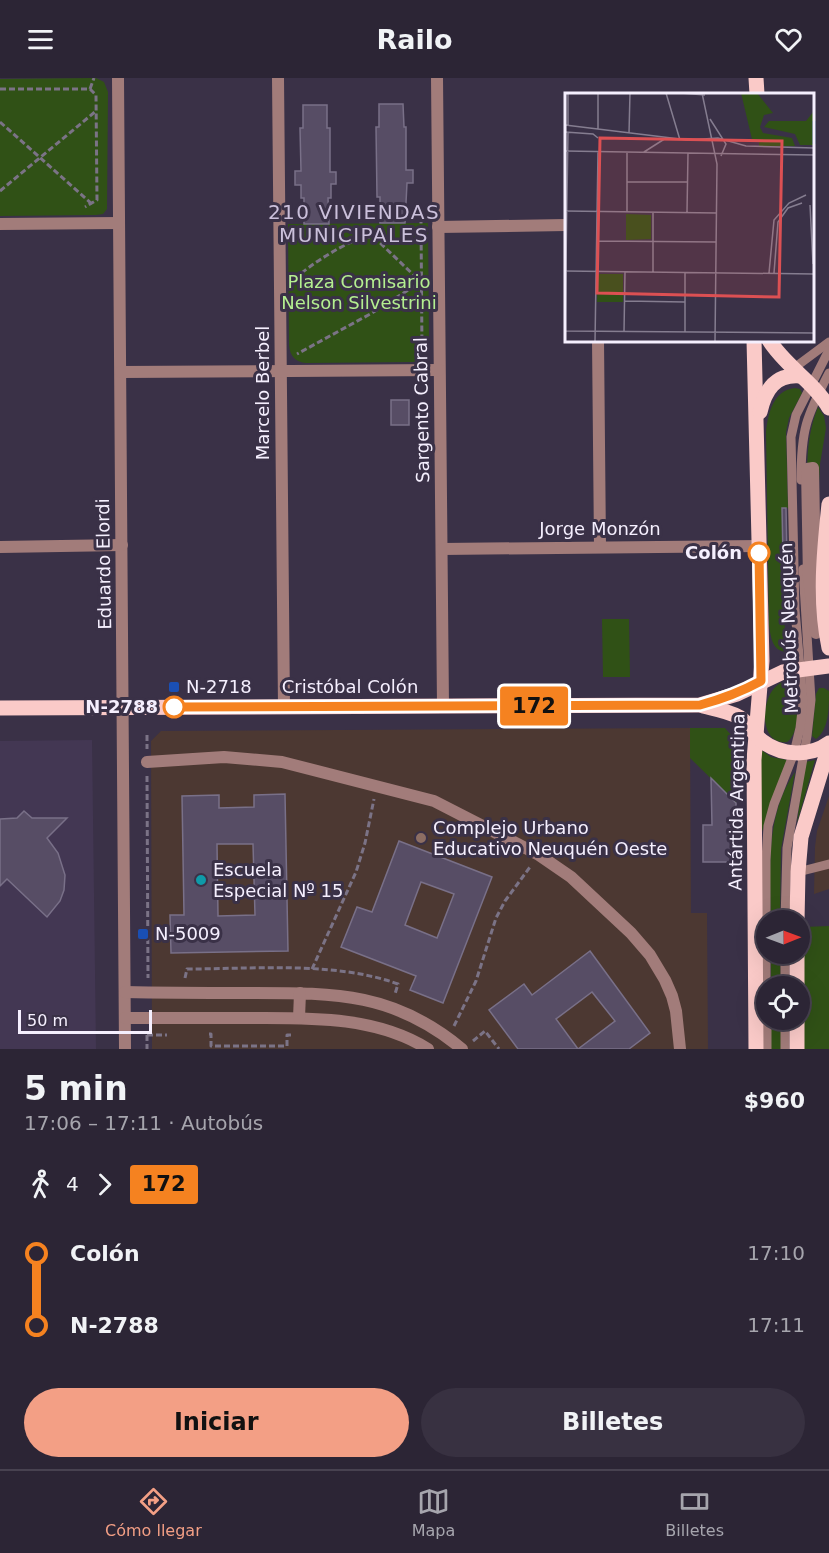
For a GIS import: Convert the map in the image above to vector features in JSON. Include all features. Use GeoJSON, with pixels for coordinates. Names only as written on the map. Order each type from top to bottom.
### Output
{"type":"FeatureCollection","features":[{"type":"Feature","properties":{"kind":"main road","name":"Antártida Argentina"},"geometry":{"type":"LineString","coordinates":[[754,342],[761,681],[754,771],[756,1049]]}},
{"type":"Feature","properties":{"kind":"main road"},"geometry":{"type":"LineString","coordinates":[[771,342],[829,408]]}},
{"type":"Feature","properties":{"kind":"main road"},"geometry":{"type":"LineString","coordinates":[[757,427],[765,394],[773,383],[789,376],[805,381]]}},
{"type":"Feature","properties":{"kind":"main road"},"geometry":{"type":"LineString","coordinates":[[828,640],[824,565],[829,505]]}},
{"type":"Feature","properties":{"kind":"main road","name":"Cristóbal Colón"},"geometry":{"type":"LineString","coordinates":[[0,708],[700,705],[737,694],[783,672],[829,666]]}},
{"type":"Feature","properties":{"kind":"main road","name":"Cristóbal Colón"},"geometry":{"type":"LineString","coordinates":[[700,705],[736,716],[770,746],[799,753]]}},
{"type":"Feature","properties":{"kind":"main road"},"geometry":{"type":"LineString","coordinates":[[799,753],[818,750],[829,744]]}},
{"type":"Feature","properties":{"kind":"main road"},"geometry":{"type":"LineString","coordinates":[[797,910],[801,837],[829,744]]}},
{"type":"Feature","properties":{"kind":"main road"},"geometry":{"type":"LineString","coordinates":[[797,1030],[797,1049]]}},
{"type":"Feature","properties":{"kind":"street","name":"Eduardo Elordi"},"geometry":{"type":"LineString","coordinates":[[118,78],[125,1049]]}},
{"type":"Feature","properties":{"kind":"street","name":"Marcelo Berbel"},"geometry":{"type":"LineString","coordinates":[[278,78],[284,707]]}},
{"type":"Feature","properties":{"kind":"street","name":"Sargento Cabral"},"geometry":{"type":"LineString","coordinates":[[436,78],[442,706]]}},
{"type":"Feature","properties":{"kind":"street"},"geometry":{"type":"LineString","coordinates":[[0,224],[119,223]]}},
{"type":"Feature","properties":{"kind":"street"},"geometry":{"type":"LineString","coordinates":[[438,227],[565,225]]}},
{"type":"Feature","properties":{"kind":"street"},"geometry":{"type":"LineString","coordinates":[[598,342],[600,547]]}},
{"type":"Feature","properties":{"kind":"street"},"geometry":{"type":"LineString","coordinates":[[121,372],[439,370]]}},
{"type":"Feature","properties":{"kind":"street"},"geometry":{"type":"LineString","coordinates":[[813,468],[816,633],[809,579],[807,469],[813,468]]}},
{"type":"Feature","properties":{"kind":"street"},"geometry":{"type":"LineString","coordinates":[[0,547],[122,545]]}},
{"type":"Feature","properties":{"kind":"street","name":"Jorge Monzón"},"geometry":{"type":"LineString","coordinates":[[442,549],[759,546]]}},
{"type":"Feature","properties":{"kind":"street"},"geometry":{"type":"LineString","coordinates":[[147,762],[204,758],[267,759],[377,786],[445,806],[539,855],[571,878],[631,933],[650,955],[672,996],[680,1049]]}},
{"type":"Feature","properties":{"kind":"street"},"geometry":{"type":"LineString","coordinates":[[125,992],[300,993],[366,999],[408,1014],[430,1025],[462,1049]]}},
{"type":"Feature","properties":{"kind":"street"},"geometry":{"type":"LineString","coordinates":[[299,1018],[300,993]]}},
{"type":"Feature","properties":{"kind":"street"},"geometry":{"type":"LineString","coordinates":[[125,1017],[299,1018],[373,1026],[423,1046],[430,1025]]}},
{"type":"Feature","properties":{"kind":"lane","name":"Metrobús Neuquén"},"geometry":{"type":"LineString","coordinates":[[785,910],[787,848],[799,753],[811,700],[805,668],[803,584],[801,455],[803,430],[811,408],[805,381],[829,342]]}},
{"type":"Feature","properties":{"kind":"lane","name":"Metrobús Neuquén"},"geometry":{"type":"LineString","coordinates":[[805,381],[829,350]]}},
{"type":"Feature","properties":{"kind":"lane","name":"Metrobús Neuquén"},"geometry":{"type":"LineString","coordinates":[[805,381],[829,373]]}},
{"type":"Feature","properties":{"kind":"lane","name":"Metrobús Neuquén"},"geometry":{"type":"LineString","coordinates":[[766,976],[767,837],[774,804],[799,753]]}},
{"type":"Feature","properties":{"kind":"lane"},"geometry":{"type":"LineString","coordinates":[[798,872],[829,864]]}},
{"type":"Feature","properties":{"kind":"lane"},"geometry":{"type":"LineString","coordinates":[[766,1030],[767,1049]]}},
{"type":"Feature","properties":{"kind":"lane"},"geometry":{"type":"LineString","coordinates":[[785,1030],[785,1049]]}},
{"type":"Feature","properties":{"kind":"path"},"geometry":{"type":"LineString","coordinates":[[90,89],[94,78]]}},
{"type":"Feature","properties":{"kind":"path"},"geometry":{"type":"LineString","coordinates":[[0,89],[90,89],[96,95],[97,200],[88,207],[77,207]]}},
{"type":"Feature","properties":{"kind":"path"},"geometry":{"type":"LineString","coordinates":[[0,191],[96,111]]}},
{"type":"Feature","properties":{"kind":"path"},"geometry":{"type":"LineString","coordinates":[[0,122],[93,203]]}},
{"type":"Feature","properties":{"kind":"path"},"geometry":{"type":"LineString","coordinates":[[414,357],[422,350],[421,222]]}},
{"type":"Feature","properties":{"kind":"path"},"geometry":{"type":"LineString","coordinates":[[292,271],[292,282],[312,264],[357,240],[369,237],[377,240],[421,282]]}},
{"type":"Feature","properties":{"kind":"path"},"geometry":{"type":"LineString","coordinates":[[297,354],[372,313],[421,282]]}},
{"type":"Feature","properties":{"kind":"path"},"geometry":{"type":"LineString","coordinates":[[293,350],[303,359]]}},
{"type":"Feature","properties":{"kind":"path"},"geometry":{"type":"LineString","coordinates":[[147,735],[147,978]]}},
{"type":"Feature","properties":{"kind":"path"},"geometry":{"type":"LineString","coordinates":[[312,969],[358,864],[377,786]]}},
{"type":"Feature","properties":{"kind":"path"},"geometry":{"type":"LineString","coordinates":[[454,1026],[476,981],[495,918],[539,855]]}},
{"type":"Feature","properties":{"kind":"path"},"geometry":{"type":"LineString","coordinates":[[147,1049],[148,1033],[169,1035]]}},
{"type":"Feature","properties":{"kind":"path"},"geometry":{"type":"LineString","coordinates":[[200,1034],[211,1034],[211,1046],[287,1046],[287,1035],[298,1035]]}},
{"type":"Feature","properties":{"kind":"shaded area","name":"Complejo Urbano Educativo Neuquén Oeste"},"geometry":{"type":"Polygon","coordinates":[[[690,728],[691,913],[707,913],[708,1049],[152,1049],[151,741],[161,731],[690,728]]]}},
{"type":"Feature","properties":{"kind":"shaded area"},"geometry":{"type":"Polygon","coordinates":[[[92,740],[96,1049],[0,1049],[0,741],[92,740]]]}},
{"type":"Feature","properties":{"kind":"shaded area"},"geometry":{"type":"Polygon","coordinates":[[[829,796],[829,889],[814,894],[817,831],[829,796]]]}},
{"type":"Feature","properties":{"kind":"green space"},"geometry":{"type":"Polygon","coordinates":[[[96,78],[104,82],[108,92],[107,209],[103,214],[96,215],[0,216],[0,79],[96,78]]]}},
{"type":"Feature","properties":{"kind":"green space","name":"Plaza Comisario Nelson Silvestrini"},"geometry":{"type":"Polygon","coordinates":[[[428,223],[429,345],[425,358],[413,362],[306,363],[294,358],[289,345],[288,224],[428,223]]]}},
{"type":"Feature","properties":{"kind":"green space"},"geometry":{"type":"Polygon","coordinates":[[[795,388],[800,389],[802,393],[789,418],[786,432],[788,508],[782,509],[785,635],[791,635],[792,647],[787,652],[775,646],[769,625],[766,432],[773,404],[781,393],[795,388]]]}},
{"type":"Feature","properties":{"kind":"green space"},"geometry":{"type":"Polygon","coordinates":[[[818,407],[824,416],[826,428],[820,464],[815,557],[807,462],[812,425],[818,407]]]}},
{"type":"Feature","properties":{"kind":"green space"},"geometry":{"type":"Polygon","coordinates":[[[602,619],[629,619],[630,677],[603,677],[602,619]]]}},
{"type":"Feature","properties":{"kind":"green space"},"geometry":{"type":"Polygon","coordinates":[[[791,678],[797,680],[797,722],[792,737],[787,742],[778,741],[772,738],[768,731],[766,706],[774,689],[791,678]]]}},
{"type":"Feature","properties":{"kind":"green space"},"geometry":{"type":"Polygon","coordinates":[[[819,688],[829,691],[829,704],[824,730],[816,739],[812,736],[816,694],[819,688]]]}},
{"type":"Feature","properties":{"kind":"green space"},"geometry":{"type":"Polygon","coordinates":[[[690,728],[725,728],[742,748],[736,803],[690,758],[690,728]]]}},
{"type":"Feature","properties":{"kind":"green space"},"geometry":{"type":"Polygon","coordinates":[[[760,749],[771,757],[787,760],[760,837],[760,749]]]}},
{"type":"Feature","properties":{"kind":"green space"},"geometry":{"type":"Polygon","coordinates":[[[815,760],[797,823],[805,762],[815,760]]]}},
{"type":"Feature","properties":{"kind":"green space"},"geometry":{"type":"Polygon","coordinates":[[[795,772],[781,849],[780,910],[771,910],[771,844],[778,806],[795,772]]]}},
{"type":"Feature","properties":{"kind":"green space"},"geometry":{"type":"Polygon","coordinates":[[[829,926],[829,1049],[804,1049],[804,1030],[810,1030],[810,976],[804,976],[804,964],[810,964],[810,927],[829,926]]]}},
{"type":"Feature","properties":{"kind":"green space"},"geometry":{"type":"Polygon","coordinates":[[[771,964],[780,964],[781,976],[771,976],[771,964]]]}},
{"type":"Feature","properties":{"kind":"green space"},"geometry":{"type":"Polygon","coordinates":[[[771,1030],[781,1030],[781,1049],[771,1049],[771,1030]]]}},
{"type":"Feature","properties":{"kind":"building"},"geometry":{"type":"Polygon","coordinates":[[[379,104],[403,104],[404,127],[406,127],[406,170],[413,170],[413,183],[407,183],[405,223],[380,223],[380,197],[377,197],[376,127],[379,127],[379,104]]]}},
{"type":"Feature","properties":{"kind":"building"},"geometry":{"type":"Polygon","coordinates":[[[303,105],[327,105],[327,128],[330,128],[330,172],[336,172],[336,184],[331,184],[331,198],[328,198],[329,224],[304,224],[304,198],[301,198],[301,185],[295,185],[295,171],[301,171],[300,128],[303,128],[303,105]]]}},
{"type":"Feature","properties":{"kind":"building"},"geometry":{"type":"Polygon","coordinates":[[[391,400],[409,400],[409,425],[391,425],[391,400]]]}},
{"type":"Feature","properties":{"kind":"building"},"geometry":{"type":"Polygon","coordinates":[[[782,508],[786,508],[787,558],[783,558],[782,508]]]}},
{"type":"Feature","properties":{"kind":"building"},"geometry":{"type":"Polygon","coordinates":[[[711,778],[736,803],[737,862],[703,862],[703,825],[712,825],[711,778]]]}},
{"type":"Feature","properties":{"kind":"building","name":"Escuela Especial Nº 15"},"geometry":{"type":"Polygon","coordinates":[[[285,794],[288,951],[171,953],[170,915],[184,915],[182,796],[219,795],[219,808],[254,807],[254,795],[285,794]],[[217,844],[218,916],[255,915],[253,844],[217,844]]]}},
{"type":"Feature","properties":{"kind":"building"},"geometry":{"type":"Polygon","coordinates":[[[24,811],[32,818],[67,818],[47,838],[58,853],[65,875],[64,890],[60,901],[47,917],[7,879],[0,886],[0,819],[17,818],[24,811]]]}},
{"type":"Feature","properties":{"kind":"building"},"geometry":{"type":"Polygon","coordinates":[[[399,841],[492,877],[443,1003],[410,990],[416,976],[341,947],[357,907],[372,912],[399,841]],[[421,882],[405,925],[437,938],[454,894],[421,882]]]}},
{"type":"Feature","properties":{"kind":"building"},"geometry":{"type":"Polygon","coordinates":[[[590,951],[650,1033],[629,1049],[578,1049],[518,1049],[489,1010],[524,984],[532,995],[590,951]],[[592,992],[556,1019],[578,1049],[615,1021],[592,992]]]}},
{"type":"Feature","properties":{"kind":"bus line","name":"172"},"geometry":{"type":"LineString","coordinates":[[174,707],[700,705],[721,700],[761,681],[759,553]]}},
{"type":"Feature","properties":{"kind":"place","name":"Colón"},"geometry":{"type":"Point","coordinates":[759,553]}},
{"type":"Feature","properties":{"kind":"place","name":"N-2718"},"geometry":{"type":"Point","coordinates":[174,687]}},
{"type":"Feature","properties":{"kind":"place","name":"N-2788"},"geometry":{"type":"Point","coordinates":[174,707]}},
{"type":"Feature","properties":{"kind":"place","name":"Complejo Urbano Educativo Neuquén Oeste"},"geometry":{"type":"Point","coordinates":[421,838]}},
{"type":"Feature","properties":{"kind":"place","name":"Escuela Especial Nº 15"},"geometry":{"type":"Point","coordinates":[201,880]}},
{"type":"Feature","properties":{"kind":"place","name":"N-5009"},"geometry":{"type":"Point","coordinates":[143,934]}},
{"type":"Feature","properties":{"kind":"district","name":"210 VIVIENDAS MUNICIPALES"},"geometry":{"type":"Point","coordinates":[354,224]}}]}
